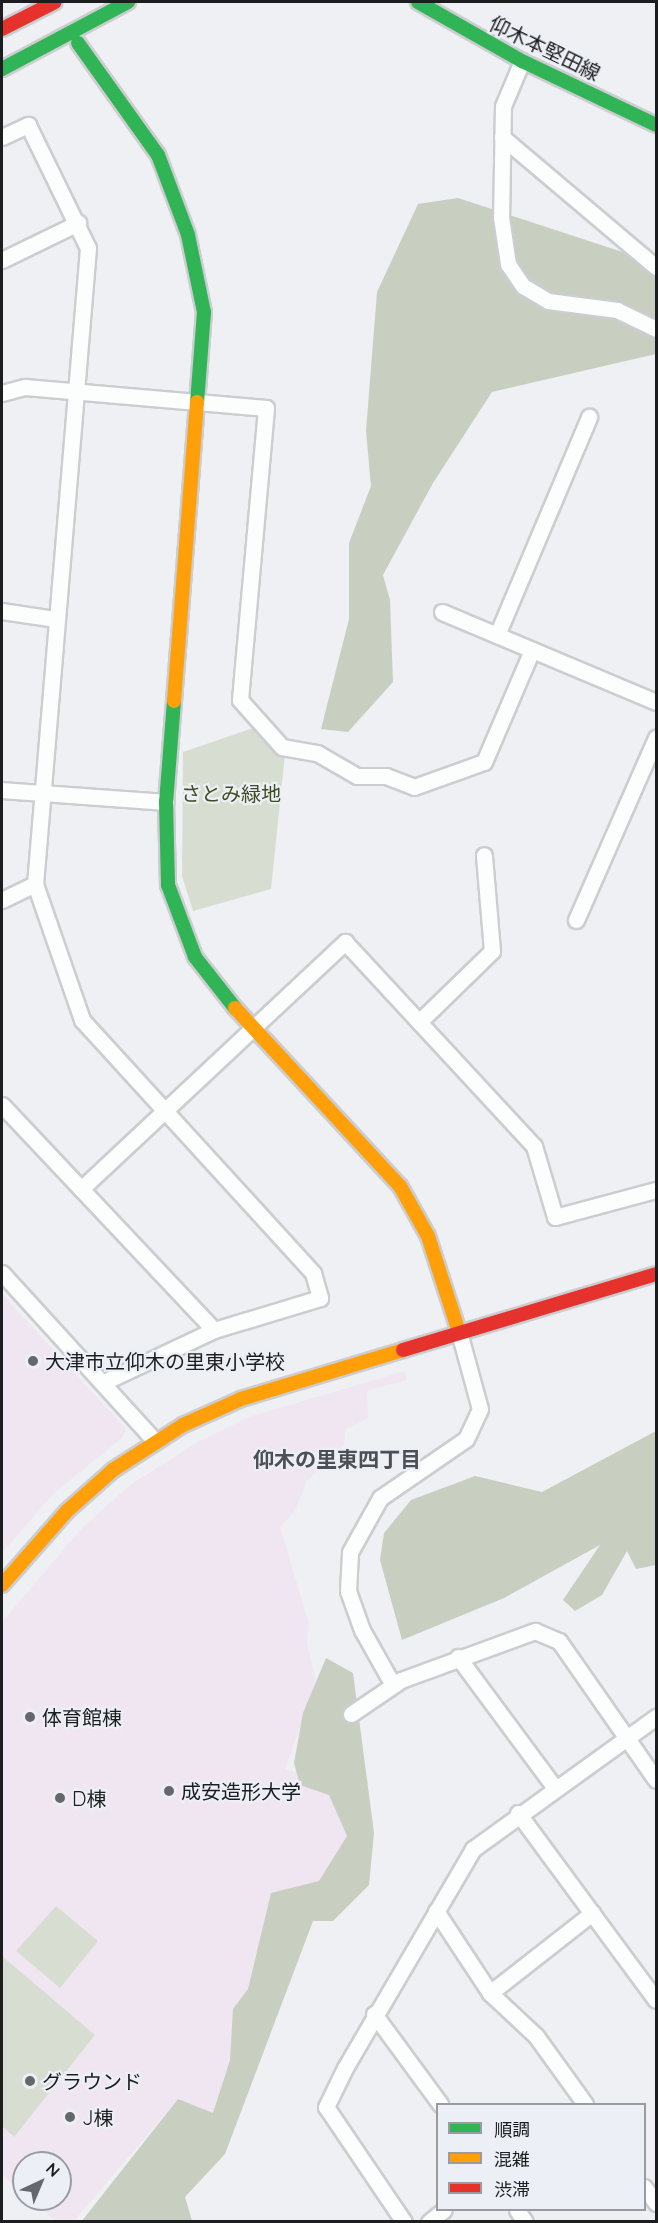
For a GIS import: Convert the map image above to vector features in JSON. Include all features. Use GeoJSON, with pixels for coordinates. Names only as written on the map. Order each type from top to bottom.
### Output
{"type":"FeatureCollection","features":[{"type":"Feature","properties":{"kind":"main road"},"geometry":{"type":"LineString","coordinates":[[2,29],[54,2]]}},
{"type":"Feature","properties":{"kind":"main road"},"geometry":{"type":"LineString","coordinates":[[2,69],[128,2]]}},
{"type":"Feature","properties":{"kind":"main road","name":"仰木本堅田線"},"geometry":{"type":"LineString","coordinates":[[418,2],[522,61],[657,125]]}},
{"type":"Feature","properties":{"kind":"main road"},"geometry":{"type":"LineString","coordinates":[[78,43],[158,155],[188,235],[204,312],[199,402],[166,802],[168,885],[195,957],[251,1028],[400,1186],[428,1236],[459,1332]]}},
{"type":"Feature","properties":{"kind":"main road"},"geometry":{"type":"LineString","coordinates":[[2,1586],[67,1511],[154,1440],[241,1399],[657,1274]]}},
{"type":"Feature","properties":{"kind":"street"},"geometry":{"type":"LineString","coordinates":[[522,61],[502,106],[502,233],[508,264],[524,286],[548,301],[617,310],[657,329]]}},
{"type":"Feature","properties":{"kind":"street"},"geometry":{"type":"LineString","coordinates":[[2,137],[28,125],[78,223],[88,248],[40,790],[35,884],[82,1020],[314,1273],[320,1298],[214,1330],[104,1382]]}},
{"type":"Feature","properties":{"kind":"street"},"geometry":{"type":"LineString","coordinates":[[501,137],[657,267]]}},
{"type":"Feature","properties":{"kind":"street"},"geometry":{"type":"LineString","coordinates":[[2,260],[78,223]]}},
{"type":"Feature","properties":{"kind":"street"},"geometry":{"type":"LineString","coordinates":[[2,393],[25,387],[266,408],[240,700],[282,747],[317,753],[357,776],[386,776],[414,788],[484,762],[532,650]]}},
{"type":"Feature","properties":{"kind":"street"},"geometry":{"type":"LineString","coordinates":[[497,635],[589,417]]}},
{"type":"Feature","properties":{"kind":"street"},"geometry":{"type":"LineString","coordinates":[[2,611],[55,619]]}},
{"type":"Feature","properties":{"kind":"street"},"geometry":{"type":"LineString","coordinates":[[442,612],[657,702]]}},
{"type":"Feature","properties":{"kind":"street"},"geometry":{"type":"LineString","coordinates":[[576,920],[657,738]]}},
{"type":"Feature","properties":{"kind":"street"},"geometry":{"type":"LineString","coordinates":[[2,790],[40,790],[166,802]]}},
{"type":"Feature","properties":{"kind":"street"},"geometry":{"type":"LineString","coordinates":[[419,1022],[492,951],[484,855]]}},
{"type":"Feature","properties":{"kind":"street"},"geometry":{"type":"LineString","coordinates":[[2,900],[35,884]]}},
{"type":"Feature","properties":{"kind":"street"},"geometry":{"type":"LineString","coordinates":[[81,1189],[345,942],[534,1146],[555,1217],[657,1190]]}},
{"type":"Feature","properties":{"kind":"street"},"geometry":{"type":"LineString","coordinates":[[2,1105],[214,1330]]}},
{"type":"Feature","properties":{"kind":"street"},"geometry":{"type":"LineString","coordinates":[[2,1273],[104,1382],[154,1440]]}},
{"type":"Feature","properties":{"kind":"street"},"geometry":{"type":"LineString","coordinates":[[393,1685],[362,1630],[348,1591],[350,1552],[380,1498],[466,1439],[480,1409],[459,1332]]}},
{"type":"Feature","properties":{"kind":"street"},"geometry":{"type":"LineString","coordinates":[[351,1714],[393,1685],[458,1657],[535,1631],[560,1641],[657,1780]]}},
{"type":"Feature","properties":{"kind":"street"},"geometry":{"type":"LineString","coordinates":[[458,1657],[555,1788]]}},
{"type":"Feature","properties":{"kind":"street"},"geometry":{"type":"LineString","coordinates":[[404,2222],[326,2107],[374,2014],[473,1850],[518,1813],[657,1717]]}},
{"type":"Feature","properties":{"kind":"street"},"geometry":{"type":"LineString","coordinates":[[518,1813],[657,2000]]}},
{"type":"Feature","properties":{"kind":"street"},"geometry":{"type":"LineString","coordinates":[[436,1911],[490,1993],[536,2036],[584,2103]]}},
{"type":"Feature","properties":{"kind":"street"},"geometry":{"type":"LineString","coordinates":[[490,1993],[592,1913]]}},
{"type":"Feature","properties":{"kind":"street"},"geometry":{"type":"LineString","coordinates":[[374,2014],[439,2103]]}},
{"type":"Feature","properties":{"kind":"street"},"geometry":{"type":"LineString","coordinates":[[646,2188],[657,2203]]}},
{"type":"Feature","properties":{"kind":"street"},"geometry":{"type":"LineString","coordinates":[[429,2222],[443,2211]]}},
{"type":"Feature","properties":{"kind":"shaded area"},"geometry":{"type":"Polygon","coordinates":[[[458,198],[656,263],[656,354],[492,392],[433,483],[383,575],[390,600],[393,682],[348,732],[321,729],[349,619],[349,543],[371,486],[366,431],[377,292],[418,204],[458,198]]]}},
{"type":"Feature","properties":{"kind":"shaded area","name":"大津市立仰木の里東小学校"},"geometry":{"type":"Polygon","coordinates":[[[2,1294],[126,1429],[123,1437],[53,1494],[2,1553],[2,1294]]]}},
{"type":"Feature","properties":{"kind":"shaded area","name":"成安造形大学"},"geometry":{"type":"Polygon","coordinates":[[[405,1371],[407,1380],[367,1391],[368,1418],[345,1430],[344,1444],[307,1481],[295,1511],[280,1527],[309,1624],[307,1643],[316,1683],[285,1769],[331,1783],[352,1842],[231,2036],[230,2060],[213,2113],[178,2099],[74,2221],[55,2221],[44,2211],[72,2211],[72,2151],[12,2151],[12,2184],[2,2175],[2,1622],[82,1528],[130,1485],[198,1442],[249,1417],[405,1371]]]}},
{"type":"Feature","properties":{"kind":"shaded area"},"geometry":{"type":"Polygon","coordinates":[[[656,1431],[656,1565],[636,1569],[627,1551],[602,1595],[575,1611],[563,1600],[600,1545],[504,1598],[402,1640],[380,1560],[384,1533],[411,1500],[475,1476],[542,1492],[656,1431]]]}},
{"type":"Feature","properties":{"kind":"shaded area"},"geometry":{"type":"Polygon","coordinates":[[[326,1658],[353,1673],[374,1833],[369,1885],[333,1921],[313,1921],[225,2154],[185,2197],[192,2221],[81,2222],[178,2099],[213,2113],[230,2060],[233,2009],[248,1989],[271,1893],[319,1881],[347,1836],[329,1795],[300,1785],[294,1763],[303,1713],[326,1658]]]}},
{"type":"Feature","properties":{"kind":"green space","name":"さとみ緑地"},"geometry":{"type":"Polygon","coordinates":[[[256,727],[285,754],[271,889],[193,911],[182,876],[183,752],[256,727]]]}},
{"type":"Feature","properties":{"kind":"green space"},"geometry":{"type":"Polygon","coordinates":[[[56,1906],[98,1941],[60,1988],[16,1951],[56,1906]]]}},
{"type":"Feature","properties":{"kind":"green space","name":"グラウンド"},"geometry":{"type":"Polygon","coordinates":[[[2,1956],[95,2035],[14,2137],[2,2126],[2,1956]]]}},
{"type":"Feature","properties":{"kind":"traffic: fast"},"geometry":{"type":"LineString","coordinates":[[2,69],[128,2]]}},
{"type":"Feature","properties":{"kind":"traffic: fast"},"geometry":{"type":"LineString","coordinates":[[418,2],[522,61],[656,125]]}},
{"type":"Feature","properties":{"kind":"traffic: fast"},"geometry":{"type":"LineString","coordinates":[[78,43],[158,155],[188,235],[204,312],[197,402]]}},
{"type":"Feature","properties":{"kind":"traffic: fast"},"geometry":{"type":"LineString","coordinates":[[174,701],[166,802],[168,885],[195,957],[235,1008]]}},
{"type":"Feature","properties":{"kind":"traffic: slow"},"geometry":{"type":"LineString","coordinates":[[174,701],[197,402]]}},
{"type":"Feature","properties":{"kind":"traffic: slow"},"geometry":{"type":"LineString","coordinates":[[235,1008],[400,1186],[428,1236],[459,1332]]}},
{"type":"Feature","properties":{"kind":"traffic: slow"},"geometry":{"type":"LineString","coordinates":[[2,1585],[67,1511],[113,1470],[183,1425],[241,1399],[403,1350]]}},
{"type":"Feature","properties":{"kind":"traffic: jam"},"geometry":{"type":"LineString","coordinates":[[2,29],[55,2]]}},
{"type":"Feature","properties":{"kind":"traffic: jam"},"geometry":{"type":"LineString","coordinates":[[403,1350],[656,1274]]}},
{"type":"Feature","properties":{"kind":"place","name":"大津市立仰木の里東小学校"},"geometry":{"type":"Point","coordinates":[33,1361]}},
{"type":"Feature","properties":{"kind":"place","name":"体育館棟"},"geometry":{"type":"Point","coordinates":[30,1717]}},
{"type":"Feature","properties":{"kind":"place","name":"成安造形大学"},"geometry":{"type":"Point","coordinates":[169,1791]}},
{"type":"Feature","properties":{"kind":"place","name":"D棟"},"geometry":{"type":"Point","coordinates":[60,1798]}},
{"type":"Feature","properties":{"kind":"place","name":"グラウンド"},"geometry":{"type":"Point","coordinates":[30,2081]}},
{"type":"Feature","properties":{"kind":"place","name":"J棟"},"geometry":{"type":"Point","coordinates":[70,2117]}},
{"type":"Feature","properties":{"kind":"district","name":"仰木の里東四丁目"},"geometry":{"type":"Point","coordinates":[337,1459]}}]}
